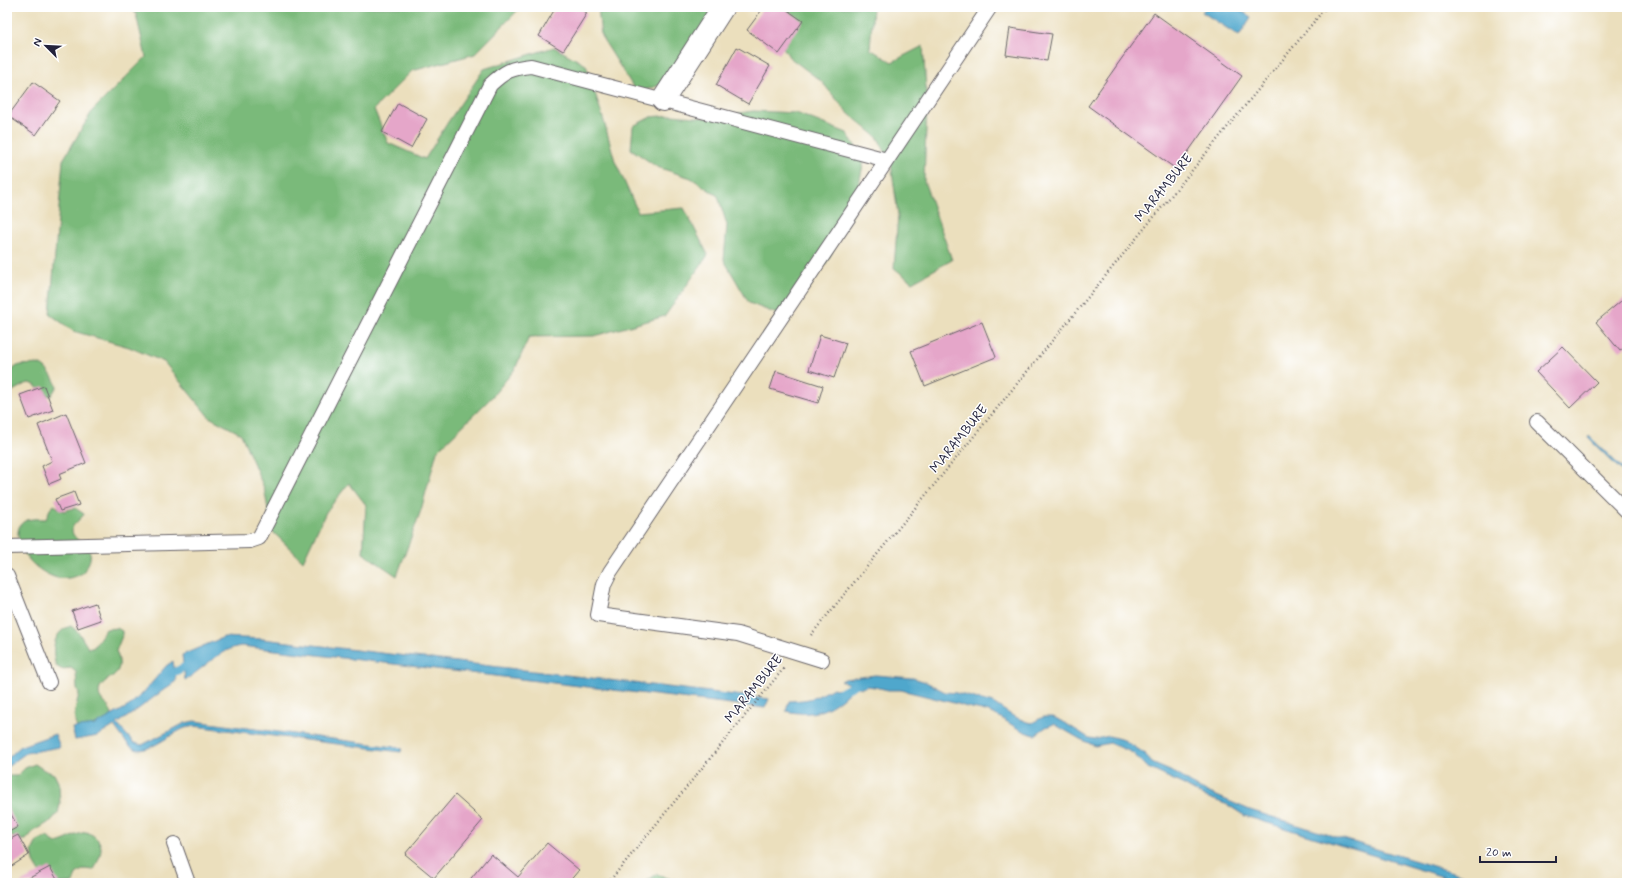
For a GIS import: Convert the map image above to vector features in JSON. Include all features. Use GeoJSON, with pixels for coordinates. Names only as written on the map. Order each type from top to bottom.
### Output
{"type":"FeatureCollection","features":[{"type":"Feature","properties":{"kind":"street"},"geometry":{"type":"LineString","coordinates":[[663,100],[724,7]]}},
{"type":"Feature","properties":{"kind":"lane"},"geometry":{"type":"LineString","coordinates":[[822,660],[738,634],[598,615],[604,584],[610,572],[990,7]]}},
{"type":"Feature","properties":{"kind":"lane"},"geometry":{"type":"LineString","coordinates":[[7,547],[250,541],[259,538],[490,85],[501,74],[514,68],[531,66],[887,160]]}},
{"type":"Feature","properties":{"kind":"lane"},"geometry":{"type":"LineString","coordinates":[[1537,422],[1627,511]]}},
{"type":"Feature","properties":{"kind":"lane"},"geometry":{"type":"LineString","coordinates":[[7,576],[49,682]]}},
{"type":"Feature","properties":{"kind":"lane"},"geometry":{"type":"LineString","coordinates":[[174,844],[188,883]]}},
{"type":"Feature","properties":{"kind":"path","name":"MARAMBURE"},"geometry":{"type":"LineString","coordinates":[[810,636],[1326,7]]}},
{"type":"Feature","properties":{"kind":"path","name":"MARAMBURE"},"geometry":{"type":"LineString","coordinates":[[608,883],[785,667]]}},
{"type":"Feature","properties":{"kind":"green space"},"geometry":{"type":"Polygon","coordinates":[[[131,7],[521,7],[475,54],[412,71],[374,109],[388,143],[425,159],[484,69],[554,47],[586,65],[615,161],[638,212],[684,208],[708,255],[665,316],[594,336],[529,337],[515,369],[491,398],[437,451],[421,510],[397,576],[363,553],[366,505],[349,483],[326,512],[303,561],[272,531],[264,488],[241,434],[209,417],[164,362],[129,347],[73,331],[50,314],[63,160],[93,110],[146,57],[136,14],[131,7]]]}},
{"type":"Feature","properties":{"kind":"green space"},"geometry":{"type":"Polygon","coordinates":[[[598,7],[723,7],[677,79],[637,93],[601,36],[598,7]]]}},
{"type":"Feature","properties":{"kind":"green space"},"geometry":{"type":"Polygon","coordinates":[[[782,7],[873,7],[870,49],[892,62],[923,46],[927,102],[924,181],[952,260],[912,282],[894,268],[898,215],[891,163],[878,138],[848,113],[821,81],[789,57],[776,35],[782,7]]]}},
{"type":"Feature","properties":{"kind":"green space"},"geometry":{"type":"Polygon","coordinates":[[[753,111],[796,113],[847,133],[864,160],[853,213],[825,265],[787,318],[749,303],[724,260],[727,225],[718,196],[691,178],[657,167],[631,149],[633,126],[651,117],[672,115],[707,118],[753,111]]]}},
{"type":"Feature","properties":{"kind":"green space"},"geometry":{"type":"Polygon","coordinates":[[[37,364],[47,369],[57,386],[51,396],[42,393],[35,385],[30,383],[25,384],[11,392],[7,391],[10,375],[14,368],[21,365],[37,364]]]}},
{"type":"Feature","properties":{"kind":"green space"},"geometry":{"type":"Polygon","coordinates":[[[54,505],[64,511],[75,508],[84,514],[73,526],[72,531],[74,536],[89,551],[89,563],[83,572],[69,578],[57,578],[51,576],[35,566],[22,549],[18,536],[20,525],[30,519],[46,519],[50,509],[54,505]]]}},
{"type":"Feature","properties":{"kind":"green space"},"geometry":{"type":"Polygon","coordinates":[[[71,626],[79,633],[88,648],[93,648],[106,629],[117,628],[122,631],[122,636],[116,651],[119,660],[119,667],[112,676],[103,683],[99,692],[99,695],[112,714],[112,719],[79,731],[75,722],[79,694],[77,689],[76,672],[71,668],[61,669],[56,666],[54,660],[54,648],[57,637],[65,628],[71,626]]]}},
{"type":"Feature","properties":{"kind":"green space"},"geometry":{"type":"Polygon","coordinates":[[[35,764],[54,774],[59,784],[60,804],[58,813],[51,821],[33,832],[26,840],[15,840],[7,830],[7,776],[17,776],[25,768],[35,764]]]}},
{"type":"Feature","properties":{"kind":"green space"},"geometry":{"type":"Polygon","coordinates":[[[87,832],[98,840],[101,848],[101,853],[94,870],[84,869],[76,874],[73,883],[54,883],[40,872],[34,862],[32,851],[37,841],[47,837],[56,843],[87,832]]]}},
{"type":"Feature","properties":{"kind":"green space"},"geometry":{"type":"Polygon","coordinates":[[[657,874],[681,883],[644,883],[657,874]]]}},
{"type":"Feature","properties":{"kind":"water"},"geometry":{"type":"Polygon","coordinates":[[[1206,7],[1235,7],[1251,17],[1239,36],[1202,12],[1206,7]]]}},
{"type":"Feature","properties":{"kind":"water"},"geometry":{"type":"Polygon","coordinates":[[[1589,436],[1627,473],[1627,476],[1588,438],[1589,436]]]}},
{"type":"Feature","properties":{"kind":"water"},"geometry":{"type":"Polygon","coordinates":[[[224,637],[263,639],[769,699],[765,708],[241,646],[219,655],[185,680],[182,655],[224,637]]]}},
{"type":"Feature","properties":{"kind":"water"},"geometry":{"type":"Polygon","coordinates":[[[173,661],[176,681],[117,724],[134,743],[142,745],[185,723],[194,721],[402,748],[401,752],[194,726],[185,728],[153,746],[140,750],[129,745],[114,726],[98,736],[75,740],[72,728],[95,725],[129,706],[144,692],[166,666],[173,661]]]}},
{"type":"Feature","properties":{"kind":"water"},"geometry":{"type":"Polygon","coordinates":[[[875,675],[913,678],[926,682],[945,692],[956,693],[993,703],[1013,716],[1027,722],[1032,723],[1043,717],[1053,717],[1089,738],[1096,739],[1109,736],[1124,740],[1144,753],[1154,764],[1177,774],[1200,789],[1250,810],[1485,883],[1463,883],[1245,816],[1228,805],[1203,796],[1146,767],[1133,753],[1110,743],[1095,746],[1054,724],[1046,727],[1035,735],[1023,731],[987,711],[901,690],[888,690],[866,686],[862,688],[841,681],[845,679],[875,675]]]}},
{"type":"Feature","properties":{"kind":"water"},"geometry":{"type":"Polygon","coordinates":[[[833,688],[848,693],[834,704],[820,711],[812,713],[796,713],[786,711],[789,701],[812,698],[833,688]]]}},
{"type":"Feature","properties":{"kind":"water"},"geometry":{"type":"Polygon","coordinates":[[[55,734],[60,747],[26,753],[7,767],[7,759],[21,746],[55,734]]]}},
{"type":"Feature","properties":{"kind":"building"},"geometry":{"type":"Polygon","coordinates":[[[556,7],[578,7],[587,13],[563,51],[539,36],[556,7]]]}},
{"type":"Feature","properties":{"kind":"building"},"geometry":{"type":"Polygon","coordinates":[[[764,7],[783,7],[803,21],[779,54],[747,30],[764,7]]]}},
{"type":"Feature","properties":{"kind":"building"},"geometry":{"type":"Polygon","coordinates":[[[1154,13],[1242,76],[1176,169],[1088,106],[1154,13]]]}},
{"type":"Feature","properties":{"kind":"building"},"geometry":{"type":"Polygon","coordinates":[[[1010,28],[1052,34],[1047,61],[1006,55],[1010,28]]]}},
{"type":"Feature","properties":{"kind":"building"},"geometry":{"type":"Polygon","coordinates":[[[737,47],[770,66],[748,104],[716,85],[737,47]]]}},
{"type":"Feature","properties":{"kind":"building"},"geometry":{"type":"Polygon","coordinates":[[[33,82],[60,101],[36,135],[8,116],[33,82]]]}},
{"type":"Feature","properties":{"kind":"building"},"geometry":{"type":"Polygon","coordinates":[[[398,103],[427,119],[411,148],[382,132],[398,103]]]}},
{"type":"Feature","properties":{"kind":"building"},"geometry":{"type":"Polygon","coordinates":[[[1627,296],[1627,346],[1620,351],[1596,322],[1627,296]]]}},
{"type":"Feature","properties":{"kind":"building"},"geometry":{"type":"Polygon","coordinates":[[[982,322],[996,357],[925,386],[911,351],[982,322]]]}},
{"type":"Feature","properties":{"kind":"building"},"geometry":{"type":"Polygon","coordinates":[[[820,335],[846,343],[834,378],[809,370],[820,335]]]}},
{"type":"Feature","properties":{"kind":"building"},"geometry":{"type":"Polygon","coordinates":[[[1563,347],[1597,382],[1570,408],[1536,372],[1563,347]]]}},
{"type":"Feature","properties":{"kind":"building"},"geometry":{"type":"Polygon","coordinates":[[[776,371],[823,386],[818,403],[770,389],[776,371]]]}},
{"type":"Feature","properties":{"kind":"building"},"geometry":{"type":"Polygon","coordinates":[[[44,386],[53,410],[29,419],[20,395],[44,386]]]}},
{"type":"Feature","properties":{"kind":"building"},"geometry":{"type":"Polygon","coordinates":[[[66,413],[86,463],[59,474],[61,479],[49,484],[42,466],[52,461],[38,425],[66,413]]]}},
{"type":"Feature","properties":{"kind":"building"},"geometry":{"type":"Polygon","coordinates":[[[74,492],[79,505],[60,511],[55,499],[74,492]]]}},
{"type":"Feature","properties":{"kind":"building"},"geometry":{"type":"Polygon","coordinates":[[[95,603],[101,620],[78,628],[72,611],[95,603]]]}},
{"type":"Feature","properties":{"kind":"building"},"geometry":{"type":"Polygon","coordinates":[[[455,795],[483,820],[434,878],[405,854],[455,795]]]}},
{"type":"Feature","properties":{"kind":"building"},"geometry":{"type":"Polygon","coordinates":[[[7,807],[18,827],[7,833],[7,807]]]}},
{"type":"Feature","properties":{"kind":"building"},"geometry":{"type":"Polygon","coordinates":[[[18,835],[29,855],[7,869],[7,841],[18,835]]]}},
{"type":"Feature","properties":{"kind":"building"},"geometry":{"type":"Polygon","coordinates":[[[547,843],[579,870],[568,883],[467,883],[491,854],[518,877],[547,843]]]}},
{"type":"Feature","properties":{"kind":"building"},"geometry":{"type":"Polygon","coordinates":[[[50,867],[59,883],[20,883],[50,867]]]}},
{"type":"Feature","properties":{"kind":"building"},"geometry":{"type":"Polygon","coordinates":[[[941,879],[953,883],[940,883],[941,879]]]}},
{"type":"Feature","properties":{"kind":"waterway"},"geometry":{"type":"LineString","coordinates":[[165,677],[192,663]]}},
{"type":"Feature","properties":{"kind":"waterway"},"geometry":{"type":"LineString","coordinates":[[834,696],[858,683],[863,683]]}}]}
